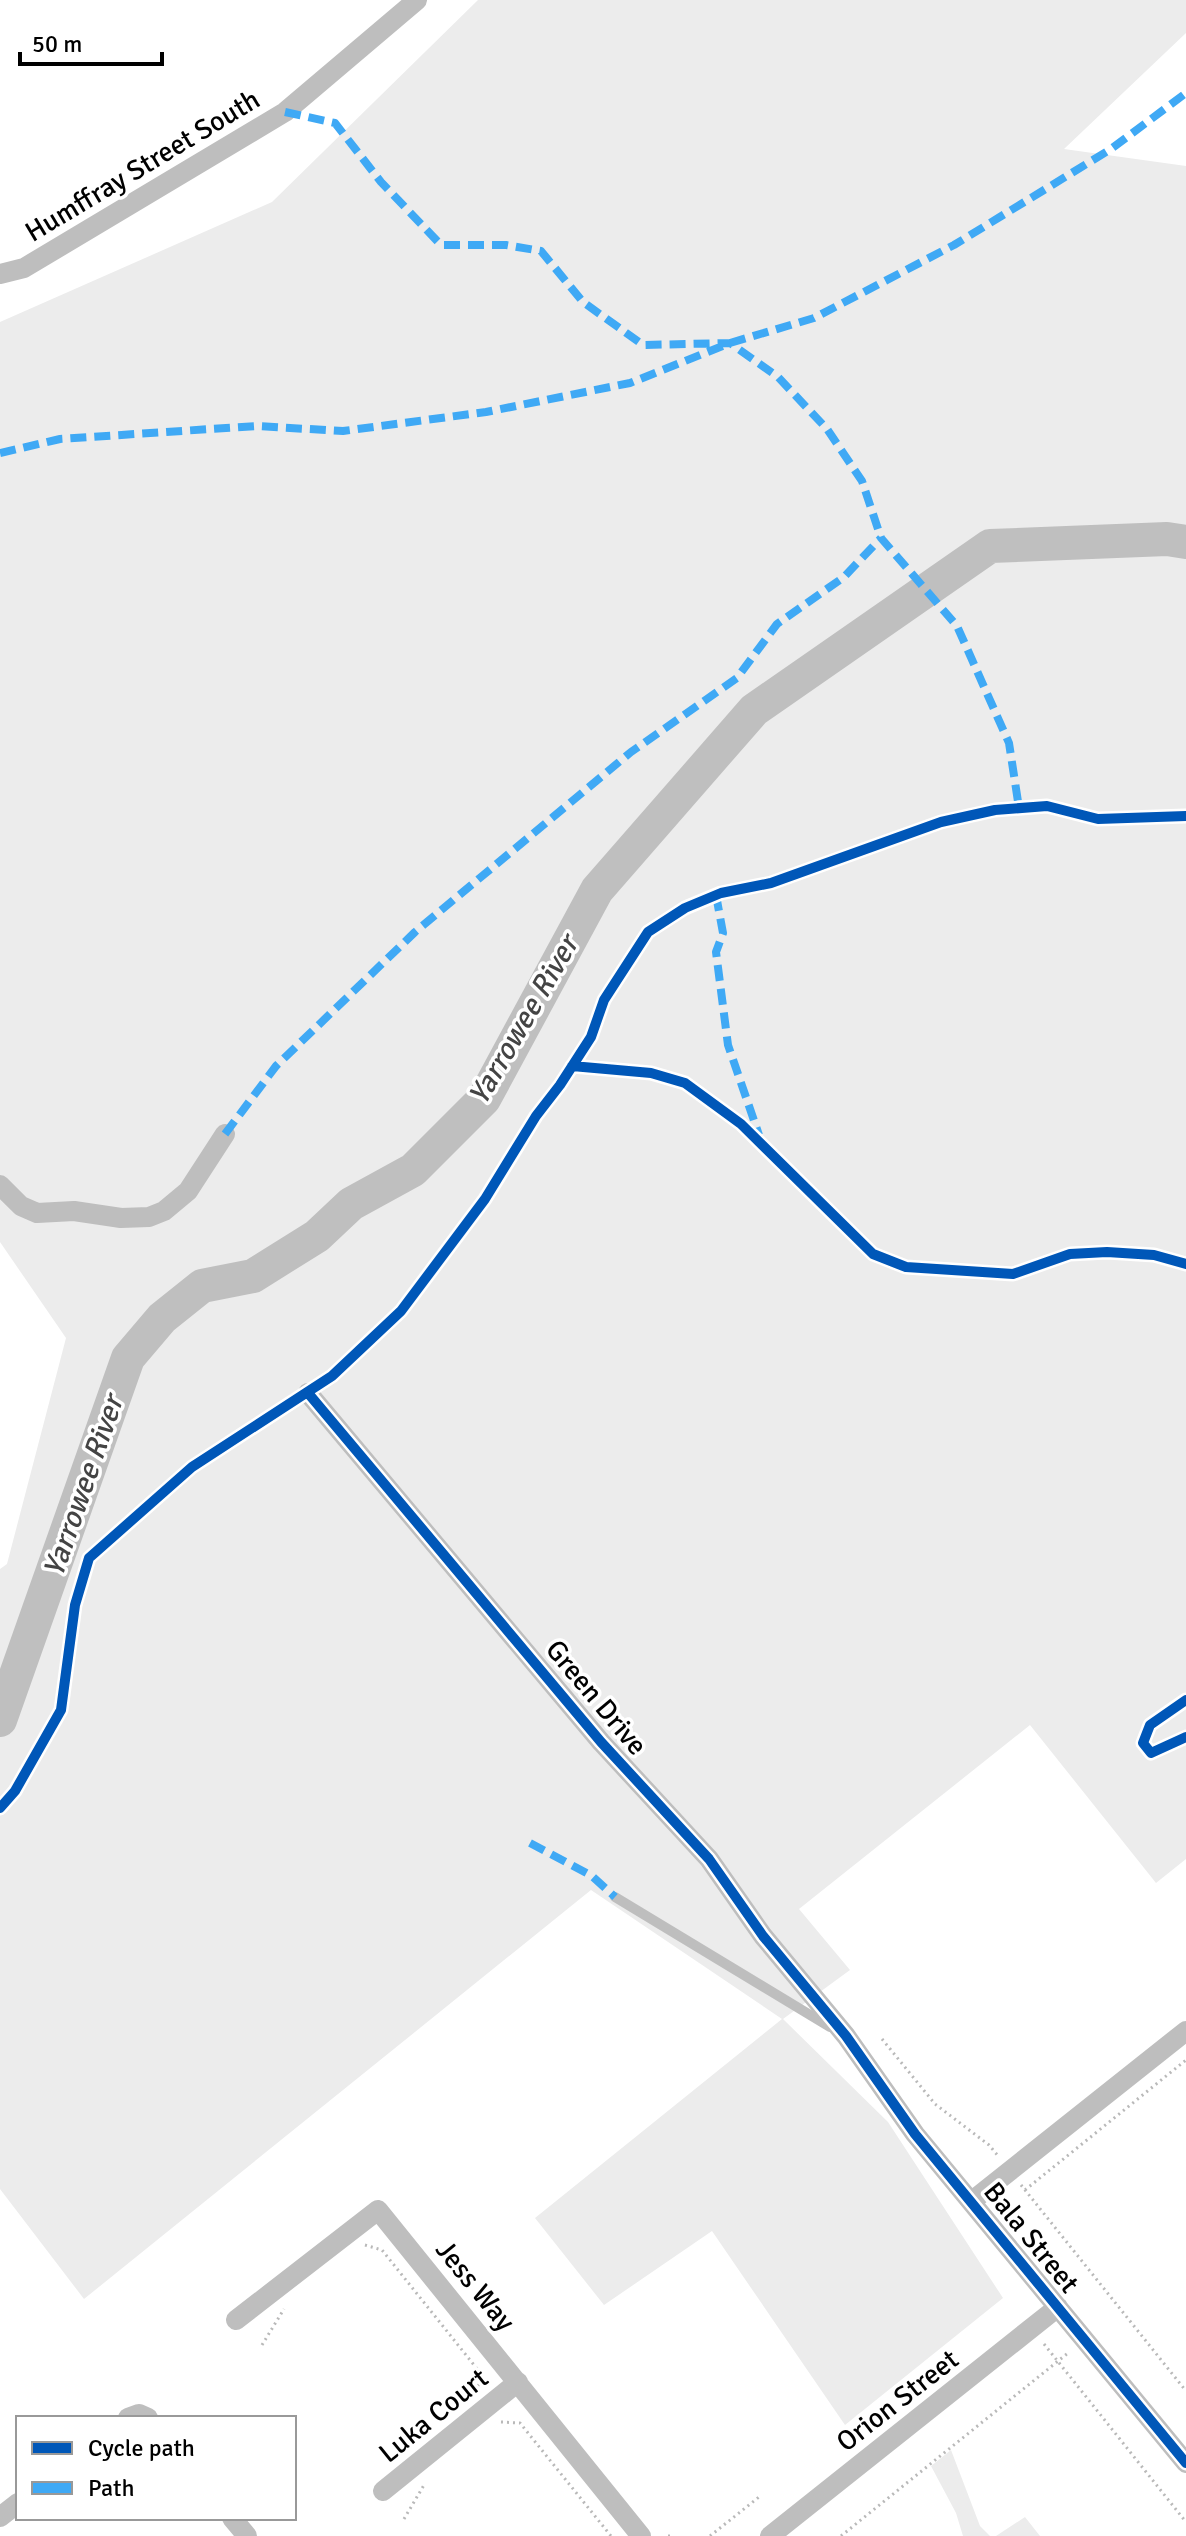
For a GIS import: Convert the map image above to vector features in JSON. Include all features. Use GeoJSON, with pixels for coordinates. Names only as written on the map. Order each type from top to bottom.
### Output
{"type":"FeatureCollection","features":[{"type":"Feature","properties":{"kind":"street","name":"Humffray Street South"},"geometry":{"type":"LineString","coordinates":[[0,274],[24,268],[285,112],[417,0]]}},
{"type":"Feature","properties":{"kind":"street"},"geometry":{"type":"LineString","coordinates":[[0,1185],[21,1206],[37,1213],[74,1211],[121,1218],[149,1217],[164,1211],[188,1191],[225,1134]]}},
{"type":"Feature","properties":{"kind":"street","name":"Green Drive"},"geometry":{"type":"LineString","coordinates":[[308,1393],[601,1742],[709,1859],[763,1936],[846,2036]]}},
{"type":"Feature","properties":{"kind":"street"},"geometry":{"type":"LineString","coordinates":[[972,2201],[1186,2032]]}},
{"type":"Feature","properties":{"kind":"street","name":"Bala Street"},"geometry":{"type":"LineString","coordinates":[[846,2036],[890,2101],[1186,2463]]}},
{"type":"Feature","properties":{"kind":"street","name":"Jess Way"},"geometry":{"type":"LineString","coordinates":[[236,2320],[378,2210],[641,2536]]}},
{"type":"Feature","properties":{"kind":"street","name":"Orion Street"},"geometry":{"type":"LineString","coordinates":[[770,2536],[1058,2307]]}},
{"type":"Feature","properties":{"kind":"street","name":"Luka Court"},"geometry":{"type":"LineString","coordinates":[[383,2491],[518,2382]]}},
{"type":"Feature","properties":{"kind":"street"},"geometry":{"type":"LineString","coordinates":[[0,2517],[16,2505]]}},
{"type":"Feature","properties":{"kind":"street"},"geometry":{"type":"LineString","coordinates":[[234,2520],[247,2536]]}},
{"type":"Feature","properties":{"kind":"lane","name":"Bala Street"},"geometry":{"type":"LineString","coordinates":[[615,1897],[846,2036]]}},
{"type":"Feature","properties":{"kind":"path"},"geometry":{"type":"LineString","coordinates":[[882,2039],[935,2104],[989,2145],[1186,2391]]}},
{"type":"Feature","properties":{"kind":"path"},"geometry":{"type":"LineString","coordinates":[[1025,2190],[1186,2060]]}},
{"type":"Feature","properties":{"kind":"path"},"geometry":{"type":"LineString","coordinates":[[359,2249],[372,2245],[382,2250],[478,2370],[480,2384],[471,2394],[496,2426],[509,2420],[520,2423],[611,2536]]}},
{"type":"Feature","properties":{"kind":"path"},"geometry":{"type":"LineString","coordinates":[[262,2345],[288,2306]]}},
{"type":"Feature","properties":{"kind":"path"},"geometry":{"type":"LineString","coordinates":[[1031,2329],[1186,2522]]}},
{"type":"Feature","properties":{"kind":"path"},"geometry":{"type":"LineString","coordinates":[[841,2536],[1085,2340]]}},
{"type":"Feature","properties":{"kind":"path"},"geometry":{"type":"LineString","coordinates":[[404,2519],[426,2482]]}},
{"type":"Feature","properties":{"kind":"path"},"geometry":{"type":"LineString","coordinates":[[710,2536],[759,2497]]}},
{"type":"Feature","properties":{"kind":"shaded area"},"geometry":{"type":"Polygon","coordinates":[[[478,0],[1186,0],[1186,33],[1064,149],[1186,166],[1186,1859],[1156,1883],[1030,1725],[799,1909],[850,1970],[783,2019],[888,2122],[1003,2298],[845,2425],[712,2231],[604,2305],[535,2218],[782,2019],[591,1890],[84,2299],[0,2189],[0,1569],[7,1564],[66,1338],[0,1242],[0,322],[272,202],[478,0]]]}},
{"type":"Feature","properties":{"kind":"shaded area"},"geometry":{"type":"Polygon","coordinates":[[[951,2450],[980,2526],[990,2536],[963,2536],[956,2513],[931,2466],[951,2450]]]}},
{"type":"Feature","properties":{"kind":"shaded area"},"geometry":{"type":"Polygon","coordinates":[[[1025,2517],[1040,2536],[996,2536],[1025,2517]]]}},
{"type":"Feature","properties":{"kind":"waterway","name":"Yarrowee River"},"geometry":{"type":"LineString","coordinates":[[0,1720],[128,1358],[162,1318],[202,1286],[253,1276],[317,1236],[351,1204],[413,1170],[484,1099],[597,890],[754,710],[990,546],[1167,539],[1186,542]]}},
{"type":"Feature","properties":{"kind":"marked path"},"geometry":{"type":"LineString","coordinates":[[0,453],[60,439],[256,426],[343,431],[486,412],[630,383],[730,343],[814,318],[954,245],[1111,149],[1186,93]]}},
{"type":"Feature","properties":{"kind":"marked path"},"geometry":{"type":"LineString","coordinates":[[285,112],[335,123],[381,182],[441,245],[506,245],[541,251],[583,302],[643,345],[730,343],[778,377],[827,429],[862,481],[881,538],[957,626],[1009,743],[1019,808]]}},
{"type":"Feature","properties":{"kind":"marked path"},"geometry":{"type":"LineString","coordinates":[[225,1134],[276,1066],[415,932],[631,752],[737,678],[777,624],[844,577],[881,538]]}},
{"type":"Feature","properties":{"kind":"marked path"},"geometry":{"type":"LineString","coordinates":[[716,895],[723,933],[716,952],[728,1045],[759,1135]]}},
{"type":"Feature","properties":{"kind":"marked path"},"geometry":{"type":"LineString","coordinates":[[530,1843],[592,1876],[615,1897]]}},
{"type":"Feature","properties":{"kind":"cycle path"},"geometry":{"type":"LineString","coordinates":[[0,1808],[15,1791],[61,1710],[75,1605],[89,1558],[192,1467],[332,1376],[401,1311],[485,1199],[536,1116],[560,1085],[591,1037],[604,1000],[648,932],[685,908],[721,893],[771,883],[941,822],[995,810],[1047,806],[1098,819],[1186,816]]}},
{"type":"Feature","properties":{"kind":"cycle path"},"geometry":{"type":"LineString","coordinates":[[572,1066],[651,1073],[685,1083],[741,1124],[873,1254],[906,1267],[1013,1274],[1070,1254],[1107,1252],[1154,1255],[1186,1264]]}},
{"type":"Feature","properties":{"kind":"cycle path"},"geometry":{"type":"LineString","coordinates":[[308,1393],[601,1742],[709,1859],[763,1936],[846,2036],[915,2134],[1186,2463]]}},
{"type":"Feature","properties":{"kind":"cycle path"},"geometry":{"type":"LineString","coordinates":[[1186,1700],[1150,1725],[1143,1743],[1151,1753],[1186,1737]]}}]}
